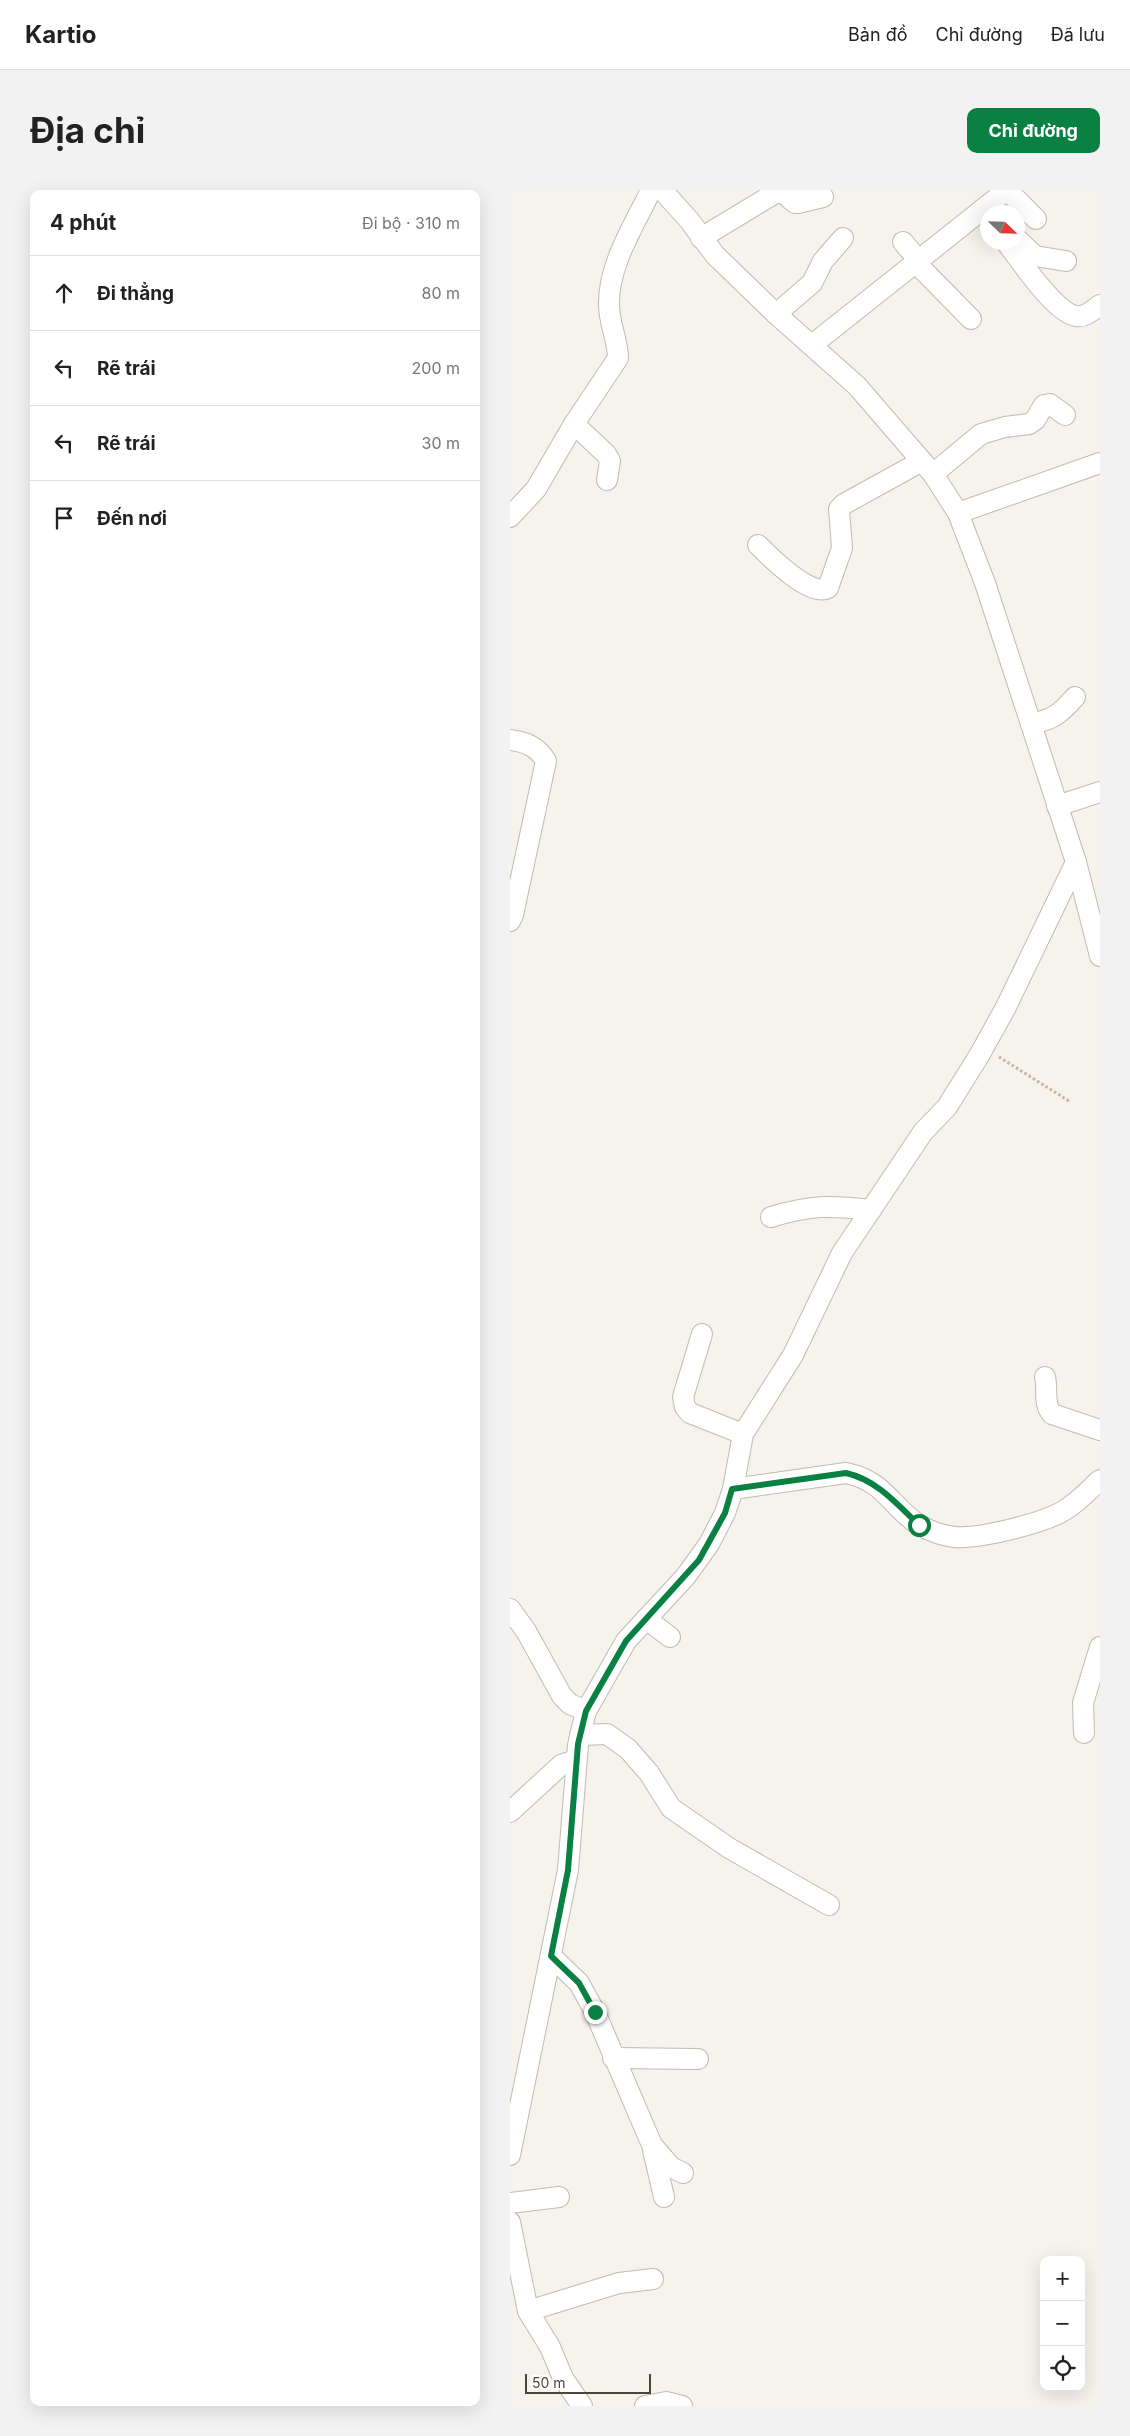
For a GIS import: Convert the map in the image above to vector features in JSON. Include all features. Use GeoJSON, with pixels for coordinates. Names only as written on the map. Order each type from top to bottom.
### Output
{"type":"FeatureCollection","features":[{"type":"Feature","properties":{"kind":"street"},"geometry":{"type":"LineString","coordinates":[[510,518],[536,488],[574,424],[618,358],[618,346],[610,319],[609,303],[613,274],[651,190]]}},
{"type":"Feature","properties":{"kind":"street"},"geometry":{"type":"LineString","coordinates":[[662,190],[670,197],[720,260],[776,314],[857,386],[928,468],[958,513],[985,582],[1076,862],[1100,956]]}},
{"type":"Feature","properties":{"kind":"street"},"geometry":{"type":"LineString","coordinates":[[995,205],[1007,190],[1036,219]]}},
{"type":"Feature","properties":{"kind":"street"},"geometry":{"type":"LineString","coordinates":[[701,238],[777,192],[796,192],[795,203],[823,197]]}},
{"type":"Feature","properties":{"kind":"street"},"geometry":{"type":"LineString","coordinates":[[812,345],[918,262],[980,219]]}},
{"type":"Feature","properties":{"kind":"street"},"geometry":{"type":"LineString","coordinates":[[776,314],[812,283],[824,261],[843,238]]}},
{"type":"Feature","properties":{"kind":"street"},"geometry":{"type":"LineString","coordinates":[[903,242],[918,262],[972,319]]}},
{"type":"Feature","properties":{"kind":"street"},"geometry":{"type":"LineString","coordinates":[[1025,247],[1035,256],[1066,261]]}},
{"type":"Feature","properties":{"kind":"street"},"geometry":{"type":"LineString","coordinates":[[1012,250],[1059,308],[1074,316],[1082,317],[1100,305]]}},
{"type":"Feature","properties":{"kind":"street"},"geometry":{"type":"LineString","coordinates":[[758,545],[782,569],[816,590],[824,590],[828,588],[842,548],[839,509],[844,504],[928,468],[981,434],[1005,427],[1029,424],[1035,420],[1044,405],[1050,404],[1065,415]]}},
{"type":"Feature","properties":{"kind":"street"},"geometry":{"type":"LineString","coordinates":[[574,424],[606,454],[610,461],[607,480]]}},
{"type":"Feature","properties":{"kind":"street"},"geometry":{"type":"LineString","coordinates":[[958,513],[1100,463]]}},
{"type":"Feature","properties":{"kind":"street"},"geometry":{"type":"LineString","coordinates":[[1031,724],[1050,720],[1060,714],[1075,697]]}},
{"type":"Feature","properties":{"kind":"street"},"geometry":{"type":"LineString","coordinates":[[510,740],[527,744],[540,751],[546,761],[513,916],[510,921]]}},
{"type":"Feature","properties":{"kind":"street"},"geometry":{"type":"LineString","coordinates":[[1058,806],[1100,792]]}},
{"type":"Feature","properties":{"kind":"street"},"geometry":{"type":"LineString","coordinates":[[510,2156],[514,2115],[551,1956],[568,1870],[576,1760],[586,1711],[617,1654],[699,1560],[725,1513],[743,1434],[793,1355],[842,1253],[923,1132],[947,1107],[983,1048],[1006,1007],[1076,862]]}},
{"type":"Feature","properties":{"kind":"street"},"geometry":{"type":"LineString","coordinates":[[771,1217],[800,1208],[824,1205],[871,1210]]}},
{"type":"Feature","properties":{"kind":"street"},"geometry":{"type":"LineString","coordinates":[[702,1334],[683,1397],[684,1407],[690,1413],[743,1434]]}},
{"type":"Feature","properties":{"kind":"street"},"geometry":{"type":"LineString","coordinates":[[1045,1378],[1048,1387],[1046,1404],[1052,1414],[1100,1430]]}},
{"type":"Feature","properties":{"kind":"street"},"geometry":{"type":"LineString","coordinates":[[732,1489],[846,1473],[862,1476],[875,1484],[919,1525],[954,1537],[975,1536],[1049,1518],[1066,1509],[1100,1480]]}},
{"type":"Feature","properties":{"kind":"street"},"geometry":{"type":"LineString","coordinates":[[510,1609],[526,1631],[562,1696],[570,1704],[586,1711]]}},
{"type":"Feature","properties":{"kind":"street"},"geometry":{"type":"LineString","coordinates":[[646,1619],[670,1637]]}},
{"type":"Feature","properties":{"kind":"street"},"geometry":{"type":"LineString","coordinates":[[1084,1734],[1083,1703],[1100,1647]]}},
{"type":"Feature","properties":{"kind":"street"},"geometry":{"type":"LineString","coordinates":[[580,1735],[607,1734],[628,1749],[649,1774],[670,1808],[729,1848],[829,1905]]}},
{"type":"Feature","properties":{"kind":"street"},"geometry":{"type":"LineString","coordinates":[[510,1812],[561,1765],[576,1760]]}},
{"type":"Feature","properties":{"kind":"street"},"geometry":{"type":"LineString","coordinates":[[551,1956],[579,1983],[595,2012],[613,2058],[652,2145],[664,2197]]}},
{"type":"Feature","properties":{"kind":"street"},"geometry":{"type":"LineString","coordinates":[[613,2058],[698,2059]]}},
{"type":"Feature","properties":{"kind":"street"},"geometry":{"type":"LineString","coordinates":[[652,2145],[671,2167],[683,2173]]}},
{"type":"Feature","properties":{"kind":"street"},"geometry":{"type":"LineString","coordinates":[[510,2203],[559,2197]]}},
{"type":"Feature","properties":{"kind":"street"},"geometry":{"type":"LineString","coordinates":[[510,2222],[528,2311],[550,2347],[563,2378],[582,2406]]}},
{"type":"Feature","properties":{"kind":"street"},"geometry":{"type":"LineString","coordinates":[[528,2311],[619,2283],[653,2279]]}},
{"type":"Feature","properties":{"kind":"street"},"geometry":{"type":"LineString","coordinates":[[645,2406],[666,2402],[682,2406]]}},
{"type":"Feature","properties":{"kind":"path"},"geometry":{"type":"LineString","coordinates":[[983,1048],[1069,1101]]}},
{"type":"Feature","properties":{"kind":"route"},"geometry":{"type":"LineString","coordinates":[[595,2012],[579,1983],[551,1956],[568,1870],[574,1818],[575,1771],[578,1744],[586,1711],[617,1654],[626,1641],[699,1560],[725,1513],[732,1489],[846,1473],[862,1476],[875,1484],[919,1525]]}}]}
